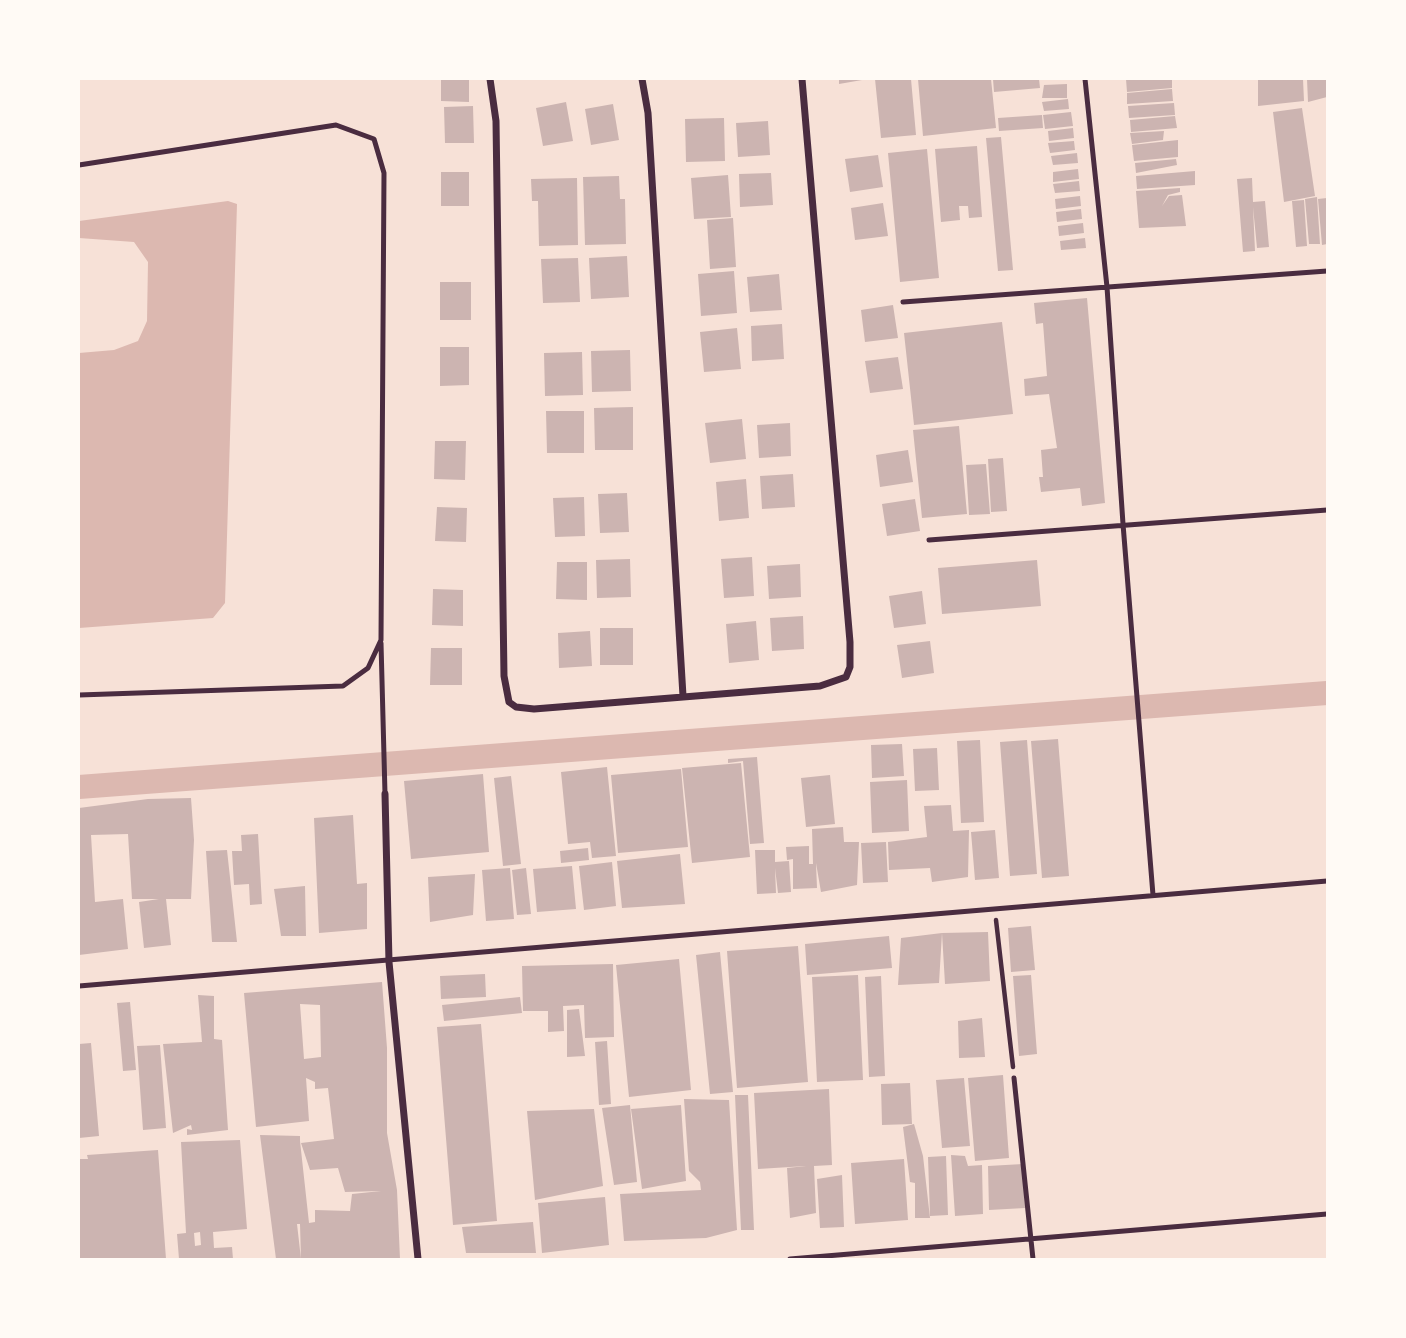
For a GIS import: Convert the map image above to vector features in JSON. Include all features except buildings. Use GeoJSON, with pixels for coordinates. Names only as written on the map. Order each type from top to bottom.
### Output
{"type":"FeatureCollection","features":[{"type":"Feature","properties":{"kind":"street"},"geometry":{"type":"LineString","coordinates":[[490,79],[496,121],[504,676],[509,702],[516,707],[534,709],[820,685],[838,682],[846,677],[850,667],[850,642],[802,79]]}},
{"type":"Feature","properties":{"kind":"street"},"geometry":{"type":"LineString","coordinates":[[642,79],[648,113],[683,696]]}},
{"type":"Feature","properties":{"kind":"street"},"geometry":{"type":"LineString","coordinates":[[385,794],[389,962],[418,1259]]}},
{"type":"Feature","properties":{"kind":"lane"},"geometry":{"type":"LineString","coordinates":[[1085,79],[1107,287],[1153,895]]}},
{"type":"Feature","properties":{"kind":"lane"},"geometry":{"type":"LineString","coordinates":[[79,164],[336,125],[374,139],[384,173],[381,640],[385,794]]}},
{"type":"Feature","properties":{"kind":"lane"},"geometry":{"type":"LineString","coordinates":[[903,302],[1327,271]]}},
{"type":"Feature","properties":{"kind":"lane"},"geometry":{"type":"LineString","coordinates":[[929,540],[1327,510]]}},
{"type":"Feature","properties":{"kind":"lane"},"geometry":{"type":"LineString","coordinates":[[79,695],[343,686],[368,668],[381,640]]}},
{"type":"Feature","properties":{"kind":"lane"},"geometry":{"type":"LineString","coordinates":[[79,986],[1327,881]]}},
{"type":"Feature","properties":{"kind":"lane"},"geometry":{"type":"LineString","coordinates":[[1014,1078],[1033,1259]]}},
{"type":"Feature","properties":{"kind":"lane"},"geometry":{"type":"LineString","coordinates":[[790,1259],[1327,1214]]}},
{"type":"Feature","properties":{"kind":"path"},"geometry":{"type":"LineString","coordinates":[[995,908],[1014,1078]]}},
{"type":"Feature","properties":{"kind":"shaded area"},"geometry":{"type":"Polygon","coordinates":[[[228,201],[237,204],[225,603],[213,618],[79,628],[79,353],[114,350],[138,341],[147,321],[148,262],[134,242],[79,238],[79,221],[228,201]]]}},
{"type":"Feature","properties":{"kind":"waterway"},"geometry":{"type":"LineString","coordinates":[[79,787],[1327,693]]}}]}
